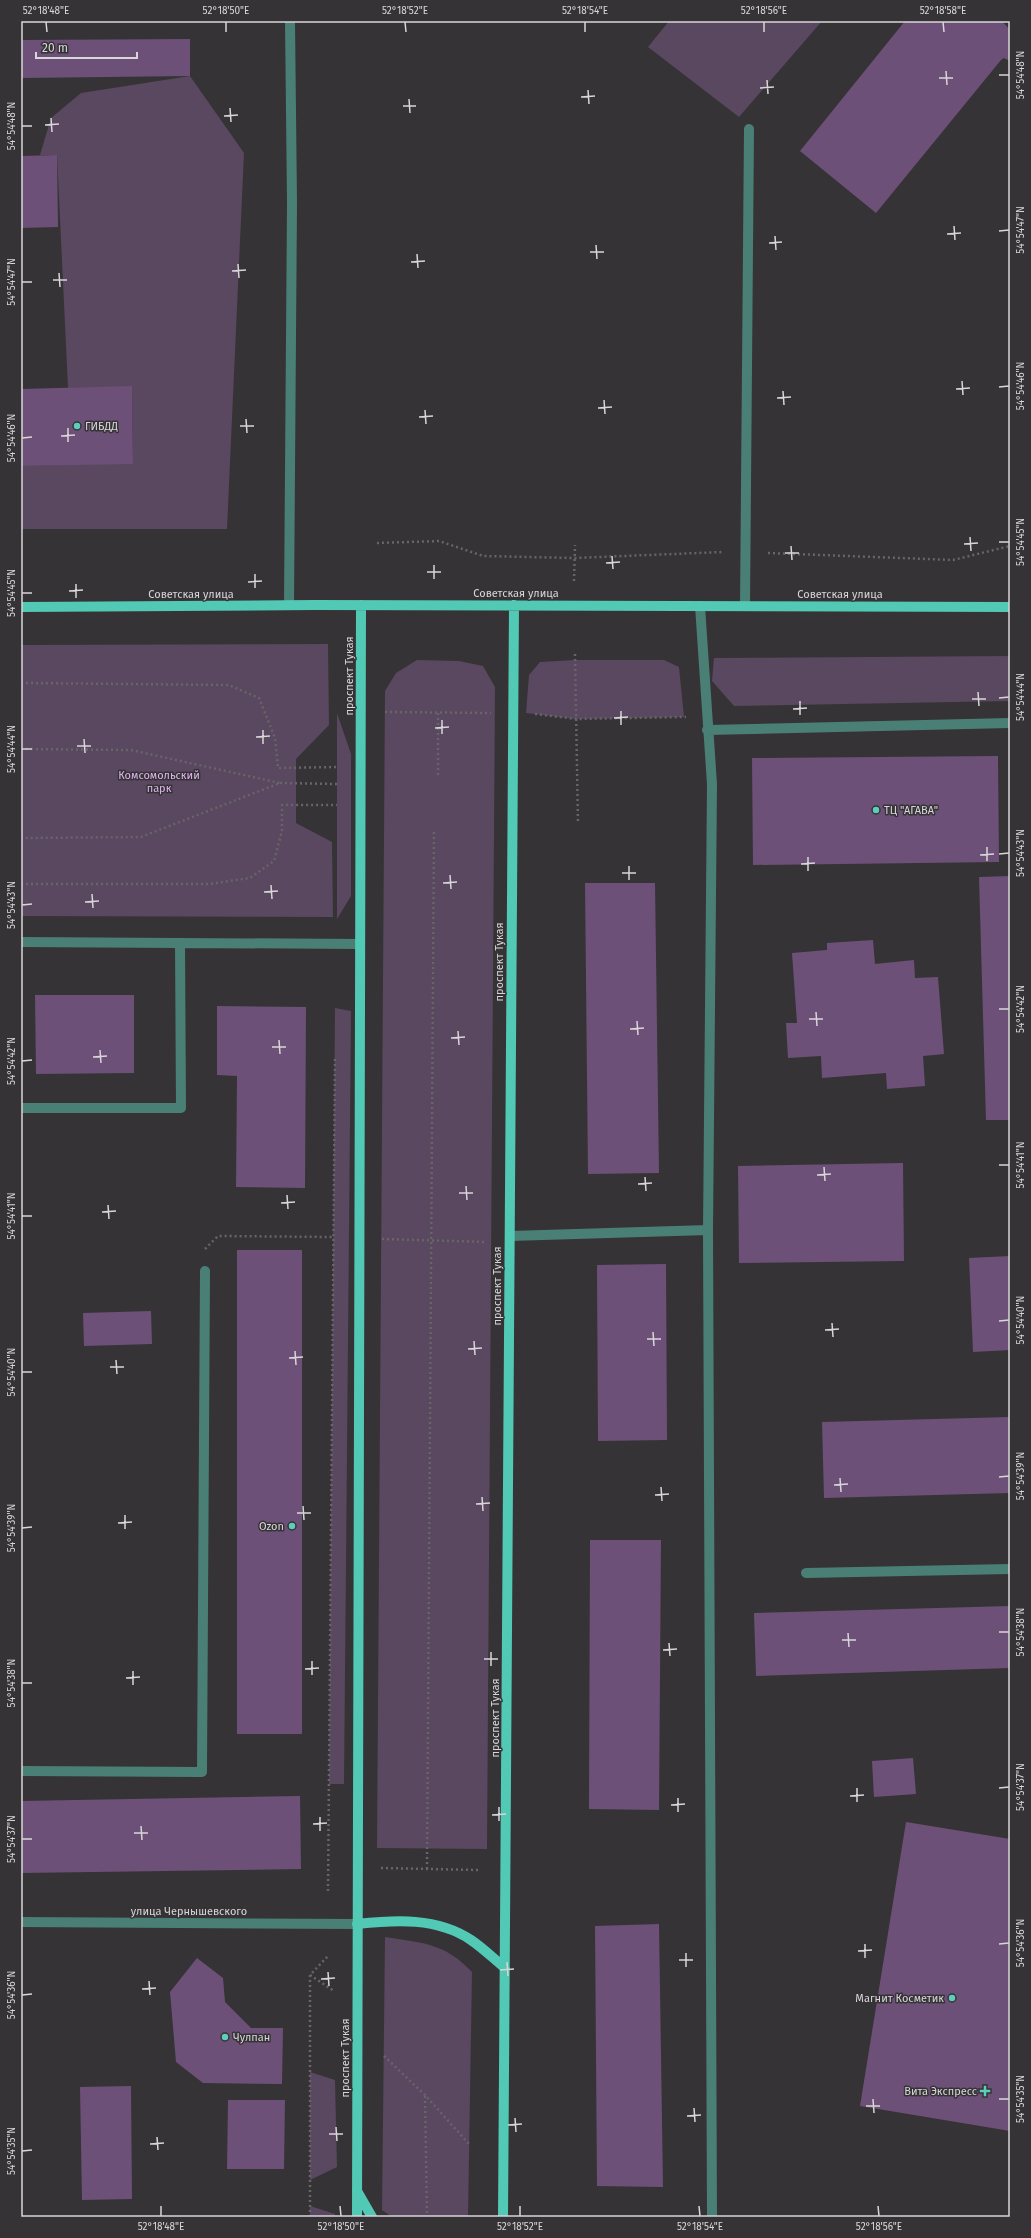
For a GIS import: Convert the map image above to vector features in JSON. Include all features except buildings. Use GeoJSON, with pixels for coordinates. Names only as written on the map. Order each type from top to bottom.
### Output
{"type":"FeatureCollection","features":[{"type":"Feature","properties":{"kind":"main road","name":"Советская улица"},"geometry":{"type":"LineString","coordinates":[[21,607],[289,605],[1010,607]]}},
{"type":"Feature","properties":{"kind":"main road","name":"проспект Тукая"},"geometry":{"type":"LineString","coordinates":[[357,2217],[361,605]]}},
{"type":"Feature","properties":{"kind":"main road","name":"проспект Тукая"},"geometry":{"type":"LineString","coordinates":[[503,2217],[514,605]]}},
{"type":"Feature","properties":{"kind":"main road"},"geometry":{"type":"LineString","coordinates":[[357,1924],[408,1921],[448,1928],[471,1940],[505,1968]]}},
{"type":"Feature","properties":{"kind":"main road"},"geometry":{"type":"LineString","coordinates":[[357,2192],[372,2217]]}},
{"type":"Feature","properties":{"kind":"street"},"geometry":{"type":"LineString","coordinates":[[289,605],[292,210],[290,21]]}},
{"type":"Feature","properties":{"kind":"street"},"geometry":{"type":"LineString","coordinates":[[745,606],[749,129]]}},
{"type":"Feature","properties":{"kind":"street"},"geometry":{"type":"LineString","coordinates":[[700,606],[707,730],[712,784],[708,1230],[712,2217]]}},
{"type":"Feature","properties":{"kind":"street"},"geometry":{"type":"LineString","coordinates":[[707,730],[1010,723]]}},
{"type":"Feature","properties":{"kind":"street"},"geometry":{"type":"LineString","coordinates":[[21,942],[360,944]]}},
{"type":"Feature","properties":{"kind":"street"},"geometry":{"type":"LineString","coordinates":[[21,1108],[181,1108],[180,943]]}},
{"type":"Feature","properties":{"kind":"street"},"geometry":{"type":"LineString","coordinates":[[510,1236],[708,1230]]}},
{"type":"Feature","properties":{"kind":"street"},"geometry":{"type":"LineString","coordinates":[[21,1772],[202,1772],[205,1271]]}},
{"type":"Feature","properties":{"kind":"street"},"geometry":{"type":"LineString","coordinates":[[806,1573],[1010,1569]]}},
{"type":"Feature","properties":{"kind":"street","name":"улица Чернышевского"},"geometry":{"type":"LineString","coordinates":[[21,1922],[357,1924]]}},
{"type":"Feature","properties":{"kind":"path"},"geometry":{"type":"LineString","coordinates":[[377,543],[439,541],[483,556],[574,558],[745,552],[954,560],[1010,546]]}},
{"type":"Feature","properties":{"kind":"path"},"geometry":{"type":"LineString","coordinates":[[574,581],[575,545]]}},
{"type":"Feature","properties":{"kind":"path"},"geometry":{"type":"LineString","coordinates":[[575,654],[578,824]]}},
{"type":"Feature","properties":{"kind":"path"},"geometry":{"type":"LineString","coordinates":[[21,683],[229,685],[259,698],[276,738],[278,768],[337,767]]}},
{"type":"Feature","properties":{"kind":"path"},"geometry":{"type":"LineString","coordinates":[[385,712],[495,713]]}},
{"type":"Feature","properties":{"kind":"path"},"geometry":{"type":"LineString","coordinates":[[438,713],[438,775]]}},
{"type":"Feature","properties":{"kind":"path"},"geometry":{"type":"LineString","coordinates":[[21,749],[131,750],[280,783],[338,784]]}},
{"type":"Feature","properties":{"kind":"path"},"geometry":{"type":"LineString","coordinates":[[21,838],[140,837],[280,783]]}},
{"type":"Feature","properties":{"kind":"path"},"geometry":{"type":"LineString","coordinates":[[21,884],[208,884],[250,878],[274,861],[282,831],[282,805],[338,805]]}},
{"type":"Feature","properties":{"kind":"path"},"geometry":{"type":"LineString","coordinates":[[427,1869],[434,829]]}},
{"type":"Feature","properties":{"kind":"path"},"geometry":{"type":"LineString","coordinates":[[328,1891],[335,1055]]}},
{"type":"Feature","properties":{"kind":"path"},"geometry":{"type":"LineString","coordinates":[[205,1271],[205,1248],[218,1236],[333,1237]]}},
{"type":"Feature","properties":{"kind":"path"},"geometry":{"type":"LineString","coordinates":[[382,1239],[492,1242]]}},
{"type":"Feature","properties":{"kind":"path"},"geometry":{"type":"LineString","coordinates":[[381,1868],[478,1870]]}},
{"type":"Feature","properties":{"kind":"path"},"geometry":{"type":"LineString","coordinates":[[310,2217],[310,1975],[328,1956]]}},
{"type":"Feature","properties":{"kind":"path"},"geometry":{"type":"LineString","coordinates":[[310,1975],[334,1991]]}},
{"type":"Feature","properties":{"kind":"path"},"geometry":{"type":"LineString","coordinates":[[384,2056],[425,2095],[469,2144]]}},
{"type":"Feature","properties":{"kind":"path"},"geometry":{"type":"LineString","coordinates":[[425,2095],[427,2217]]}},
{"type":"Feature","properties":{"kind":"green space"},"geometry":{"type":"Polygon","coordinates":[[[669,21],[822,21],[739,117],[648,47],[669,21]]]}},
{"type":"Feature","properties":{"kind":"green space"},"geometry":{"type":"Polygon","coordinates":[[[190,76],[244,153],[227,529],[21,529],[21,466],[133,463],[132,387],[68,388],[57,155],[40,155],[51,118],[81,93],[190,76]]]}},
{"type":"Feature","properties":{"kind":"green space","name":"Комсомольский парк"},"geometry":{"type":"Polygon","coordinates":[[[328,644],[329,725],[296,759],[296,823],[332,842],[333,917],[21,916],[21,645],[328,644]]]}},
{"type":"Feature","properties":{"kind":"green space"},"geometry":{"type":"Polygon","coordinates":[[[1010,656],[1010,701],[734,706],[712,681],[714,658],[1010,656]]]}},
{"type":"Feature","properties":{"kind":"green space"},"geometry":{"type":"Polygon","coordinates":[[[417,660],[459,661],[483,666],[495,687],[487,1849],[377,1848],[385,691],[396,673],[417,660]]]}},
{"type":"Feature","properties":{"kind":"green space"},"geometry":{"type":"Polygon","coordinates":[[[575,660],[664,660],[679,667],[684,717],[576,719],[526,713],[529,675],[540,662],[575,660]]]}},
{"type":"Feature","properties":{"kind":"green space"},"geometry":{"type":"Polygon","coordinates":[[[337,713],[351,754],[351,896],[337,919],[337,713]]]}},
{"type":"Feature","properties":{"kind":"green space"},"geometry":{"type":"Polygon","coordinates":[[[335,1008],[351,1011],[344,1784],[329,1784],[335,1008]]]}},
{"type":"Feature","properties":{"kind":"green space"},"geometry":{"type":"Polygon","coordinates":[[[385,1937],[422,1943],[443,1950],[462,1962],[472,1972],[468,2217],[392,2217],[382,2210],[385,1937]]]}},
{"type":"Feature","properties":{"kind":"green space"},"geometry":{"type":"Polygon","coordinates":[[[310,2072],[335,2080],[337,2167],[310,2180],[310,2072]]]}},
{"type":"Feature","properties":{"kind":"green space"},"geometry":{"type":"Polygon","coordinates":[[[310,2206],[335,2214],[335,2217],[310,2217],[310,2206]]]}},
{"type":"Feature","properties":{"kind":"place","name":"ГИБДД"},"geometry":{"type":"Point","coordinates":[77,426]}},
{"type":"Feature","properties":{"kind":"place","name":"ТЦ \"АГАВА\""},"geometry":{"type":"Point","coordinates":[876,810]}},
{"type":"Feature","properties":{"kind":"place","name":"Ozon"},"geometry":{"type":"Point","coordinates":[292,1526]}},
{"type":"Feature","properties":{"kind":"place","name":"Магнит Косметик"},"geometry":{"type":"Point","coordinates":[952,1998]}},
{"type":"Feature","properties":{"kind":"place","name":"Чулпан"},"geometry":{"type":"Point","coordinates":[225,2037]}},
{"type":"Feature","properties":{"kind":"place","name":"Вита Экспресс"},"geometry":{"type":"Point","coordinates":[985,2091]}}]}
